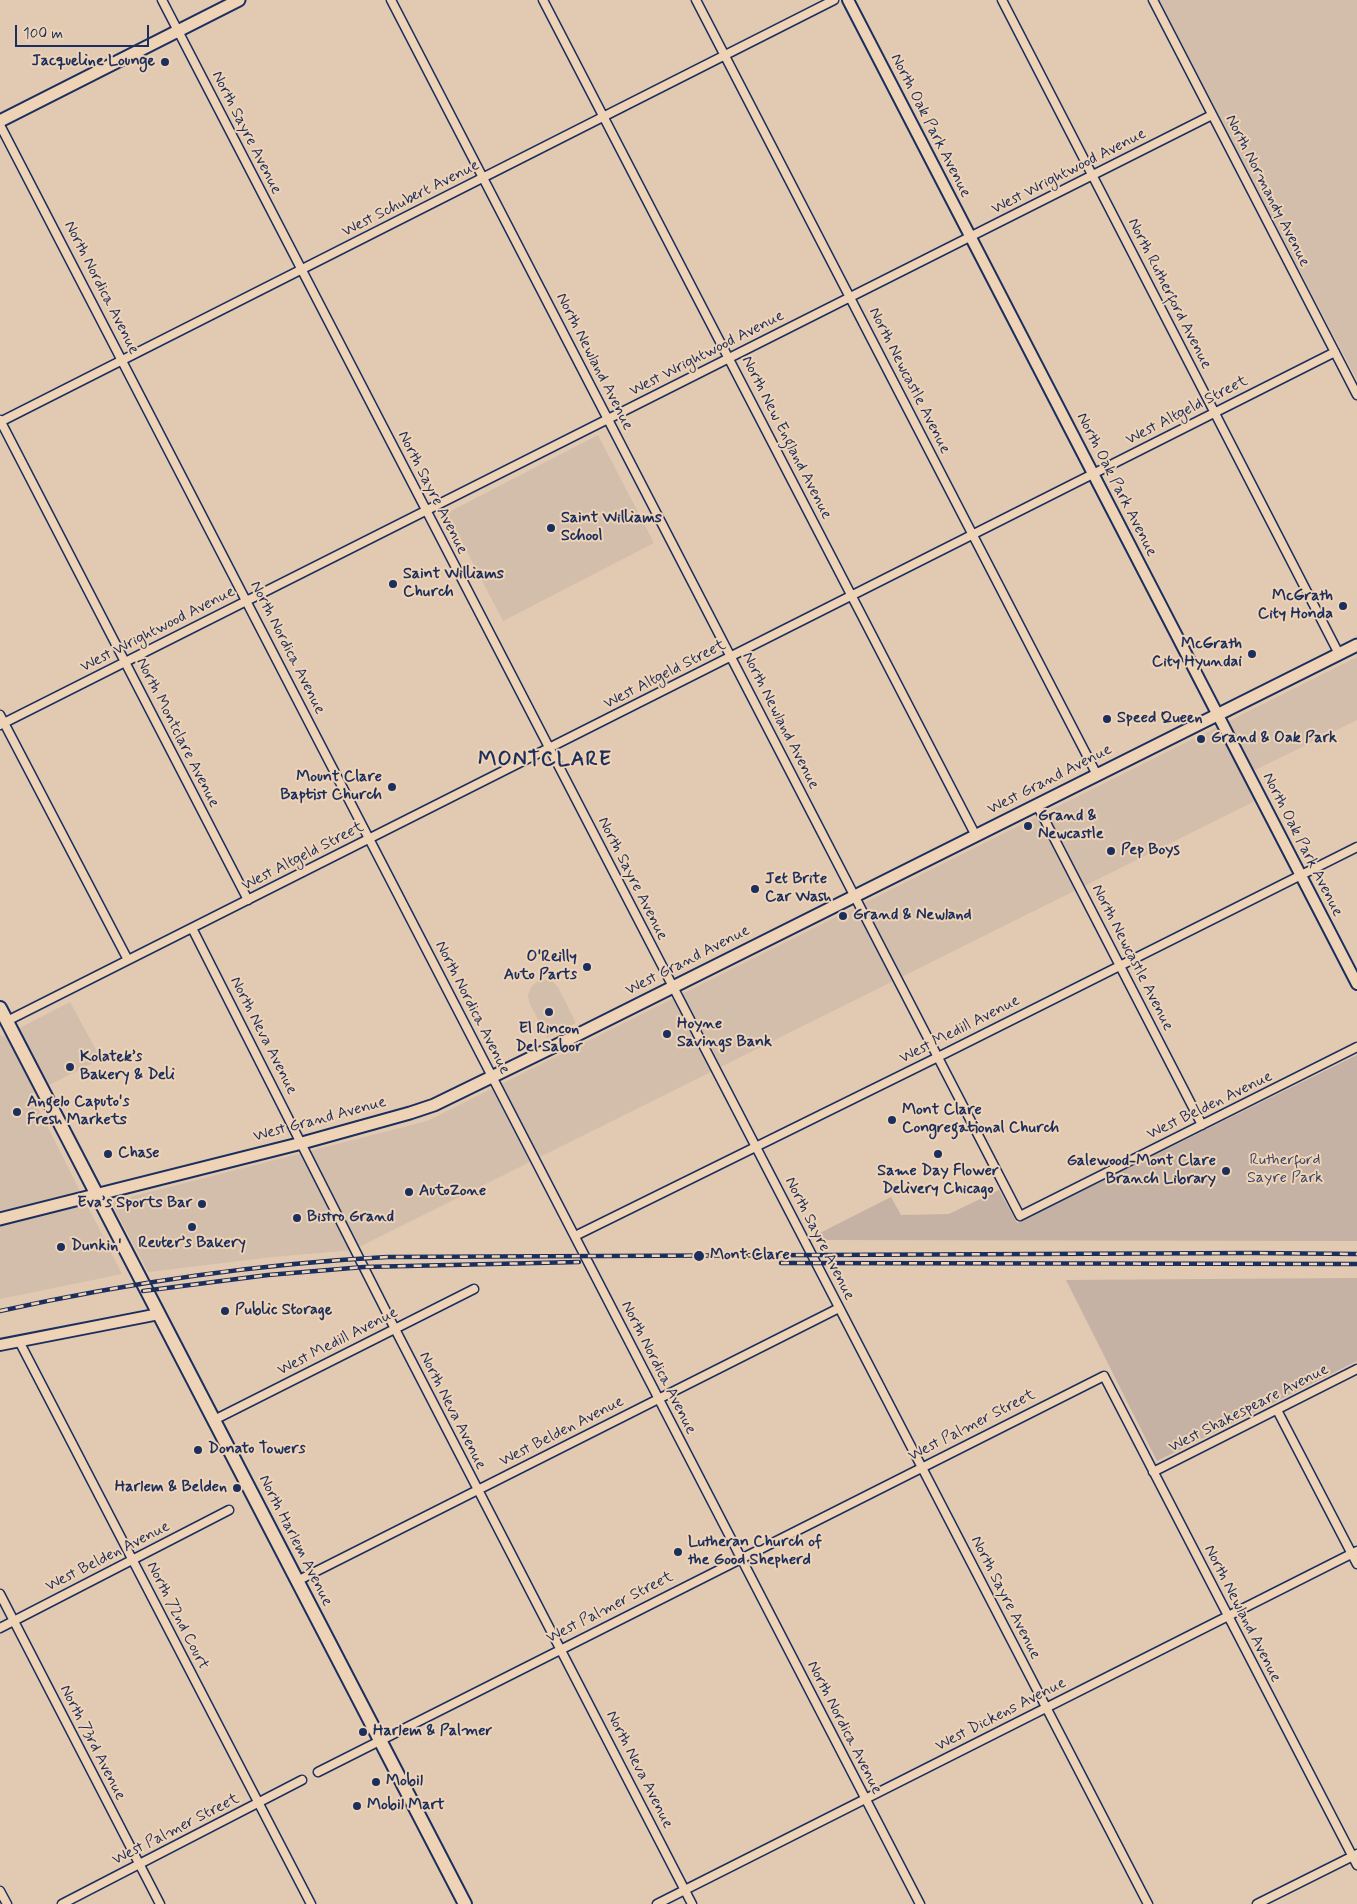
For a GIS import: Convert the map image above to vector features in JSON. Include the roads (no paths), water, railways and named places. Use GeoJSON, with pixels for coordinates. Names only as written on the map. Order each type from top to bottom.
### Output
{"type":"FeatureCollection","features":[{"type":"Feature","properties":{"kind":"main road"},"geometry":{"type":"LineString","coordinates":[[0,123],[239,0]]}},
{"type":"Feature","properties":{"kind":"main road","name":"West Grand Avenue"},"geometry":{"type":"LineString","coordinates":[[0,1219],[302,1143],[434,1105],[1357,645]]}},
{"type":"Feature","properties":{"kind":"main road","name":"North Harlem Avenue"},"geometry":{"type":"LineString","coordinates":[[0,1008],[465,1904]]}},
{"type":"Feature","properties":{"kind":"street","name":"North Sayre Avenue"},"geometry":{"type":"LineString","coordinates":[[162,0],[1148,1904]]}},
{"type":"Feature","properties":{"kind":"street","name":"North Newland Avenue"},"geometry":{"type":"LineString","coordinates":[[391,0],[1020,1216]]}},
{"type":"Feature","properties":{"kind":"street","name":"North New England Avenue"},"geometry":{"type":"LineString","coordinates":[[544,0],[976,836]]}},
{"type":"Feature","properties":{"kind":"street","name":"North Newcastle Avenue"},"geometry":{"type":"LineString","coordinates":[[696,0],[1097,775]]}},
{"type":"Feature","properties":{"kind":"street","name":"West Schubert Avenue"},"geometry":{"type":"LineString","coordinates":[[0,421],[834,0]]}},
{"type":"Feature","properties":{"kind":"street","name":"North Oak Park Avenue"},"geometry":{"type":"LineString","coordinates":[[848,0],[1357,984]]}},
{"type":"Feature","properties":{"kind":"street","name":"North Rutherford Avenue"},"geometry":{"type":"LineString","coordinates":[[1002,0],[1339,654]]}},
{"type":"Feature","properties":{"kind":"street","name":"North Normandy Avenue"},"geometry":{"type":"LineString","coordinates":[[1153,0],[1357,395]]}},
{"type":"Feature","properties":{"kind":"street","name":"West Wrightwood Avenue"},"geometry":{"type":"LineString","coordinates":[[2,724],[1212,115]]}},
{"type":"Feature","properties":{"kind":"street","name":"North Nordica Avenue"},"geometry":{"type":"LineString","coordinates":[[0,123],[920,1904]]}},
{"type":"Feature","properties":{"kind":"street","name":"West Altgeld Street"},"geometry":{"type":"LineString","coordinates":[[7,1021],[1335,352]]}},
{"type":"Feature","properties":{"kind":"street","name":"North Montclare Avenue"},"geometry":{"type":"LineString","coordinates":[[0,421],[248,900]]}},
{"type":"Feature","properties":{"kind":"street"},"geometry":{"type":"LineString","coordinates":[[0,715],[2,724],[128,960]]}},
{"type":"Feature","properties":{"kind":"street","name":"North Newcastle Avenue"},"geometry":{"type":"LineString","coordinates":[[1037,805],[1202,1124]]}},
{"type":"Feature","properties":{"kind":"street","name":"West Medill Avenue"},"geometry":{"type":"LineString","coordinates":[[574,1236],[938,1057],[1357,847]]}},
{"type":"Feature","properties":{"kind":"street","name":"North Neva Avenue"},"geometry":{"type":"LineString","coordinates":[[192,928],[395,1329],[692,1904]]}},
{"type":"Feature","properties":{"kind":"street","name":"West Belden Avenue"},"geometry":{"type":"LineString","coordinates":[[1020,1216],[1357,1047]]}},
{"type":"Feature","properties":{"kind":"street","name":"West Medill Avenue"},"geometry":{"type":"LineString","coordinates":[[214,1420],[474,1289]]}},
{"type":"Feature","properties":{"kind":"street","name":"West Belden Avenue"},"geometry":{"type":"LineString","coordinates":[[297,1581],[839,1308]]}},
{"type":"Feature","properties":{"kind":"street"},"geometry":{"type":"LineString","coordinates":[[0,1344],[159,1314]]}},
{"type":"Feature","properties":{"kind":"street","name":"North 72nd Court"},"geometry":{"type":"LineString","coordinates":[[19,1341],[311,1904]]}},
{"type":"Feature","properties":{"kind":"street","name":"West Shakespeare Avenue"},"geometry":{"type":"LineString","coordinates":[[1153,1472],[1357,1369]]}},
{"type":"Feature","properties":{"kind":"street","name":"North Newland Avenue"},"geometry":{"type":"LineString","coordinates":[[1104,1376],[1228,1616],[1355,1855],[1357,1865]]}},
{"type":"Feature","properties":{"kind":"street","name":"West Palmer Street"},"geometry":{"type":"LineString","coordinates":[[318,1772],[1104,1376]]}},
{"type":"Feature","properties":{"kind":"street"},"geometry":{"type":"LineString","coordinates":[[1277,1410],[1354,1553],[1357,1564]]}},
{"type":"Feature","properties":{"kind":"street","name":"West Belden Avenue"},"geometry":{"type":"LineString","coordinates":[[0,1628],[229,1510]]}},
{"type":"Feature","properties":{"kind":"street","name":"West Dickens Avenue"},"geometry":{"type":"LineString","coordinates":[[657,1904],[1354,1553]]}},
{"type":"Feature","properties":{"kind":"street","name":"North 73rd Avenue"},"geometry":{"type":"LineString","coordinates":[[0,1594],[160,1904]]}},
{"type":"Feature","properties":{"kind":"street","name":"West Palmer Street"},"geometry":{"type":"LineString","coordinates":[[62,1904],[302,1780]]}},
{"type":"Feature","properties":{"kind":"street"},"geometry":{"type":"LineString","coordinates":[[1258,1904],[1355,1855]]}},
{"type":"Feature","properties":{"kind":"street"},"geometry":{"type":"LineString","coordinates":[[0,1891],[7,1904]]}},
{"type":"Feature","properties":{"kind":"railway"},"geometry":{"type":"LineString","coordinates":[[0,1311],[144,1283],[192,1276],[290,1264],[387,1257],[1357,1254]]}},
{"type":"Feature","properties":{"kind":"railway"},"geometry":{"type":"LineString","coordinates":[[143,1291],[268,1275],[364,1267],[579,1262]]}},
{"type":"Feature","properties":{"kind":"railway"},"geometry":{"type":"LineString","coordinates":[[781,1263],[1357,1264]]}},
{"type":"Feature","properties":{"kind":"place","name":"Jacqueline Lounge"},"geometry":{"type":"Point","coordinates":[165,62]}},
{"type":"Feature","properties":{"kind":"place","name":"Saint Williams School"},"geometry":{"type":"Point","coordinates":[551,528]}},
{"type":"Feature","properties":{"kind":"place","name":"Saint Williams Church"},"geometry":{"type":"Point","coordinates":[393,584]}},
{"type":"Feature","properties":{"kind":"place","name":"McGrath City Honda"},"geometry":{"type":"Point","coordinates":[1343,606]}},
{"type":"Feature","properties":{"kind":"place","name":"McGrath City Hyundai"},"geometry":{"type":"Point","coordinates":[1252,654]}},
{"type":"Feature","properties":{"kind":"place","name":"Speed Queen"},"geometry":{"type":"Point","coordinates":[1107,719]}},
{"type":"Feature","properties":{"kind":"place","name":"Grand & Oak Park"},"geometry":{"type":"Point","coordinates":[1201,739]}},
{"type":"Feature","properties":{"kind":"place","name":"Mount Clare Baptist Church"},"geometry":{"type":"Point","coordinates":[392,787]}},
{"type":"Feature","properties":{"kind":"place","name":"Grand & Newcastle"},"geometry":{"type":"Point","coordinates":[1028,826]}},
{"type":"Feature","properties":{"kind":"place","name":"Pep Boys"},"geometry":{"type":"Point","coordinates":[1111,851]}},
{"type":"Feature","properties":{"kind":"place","name":"Jet Brite Car Wash"},"geometry":{"type":"Point","coordinates":[755,889]}},
{"type":"Feature","properties":{"kind":"place","name":"Grand & Newland"},"geometry":{"type":"Point","coordinates":[843,916]}},
{"type":"Feature","properties":{"kind":"place","name":"O'Reilly Auto Parts"},"geometry":{"type":"Point","coordinates":[587,967]}},
{"type":"Feature","properties":{"kind":"place","name":"El Rincon Del Sabor"},"geometry":{"type":"Point","coordinates":[549,1012]}},
{"type":"Feature","properties":{"kind":"place","name":"Hoyne Savings Bank"},"geometry":{"type":"Point","coordinates":[667,1034]}},
{"type":"Feature","properties":{"kind":"place","name":"Kolatek’s Bakery & Deli"},"geometry":{"type":"Point","coordinates":[70,1067]}},
{"type":"Feature","properties":{"kind":"place","name":"Angelo Caputo's Fresh Markets"},"geometry":{"type":"Point","coordinates":[17,1112]}},
{"type":"Feature","properties":{"kind":"place","name":"Mont Clare Congregational Church"},"geometry":{"type":"Point","coordinates":[892,1120]}},
{"type":"Feature","properties":{"kind":"place","name":"Chase"},"geometry":{"type":"Point","coordinates":[108,1154]}},
{"type":"Feature","properties":{"kind":"place","name":"Same Day Flower Delivery Chicago"},"geometry":{"type":"Point","coordinates":[938,1154]}},
{"type":"Feature","properties":{"kind":"place","name":"Galewood-Mont Clare Branch Library"},"geometry":{"type":"Point","coordinates":[1226,1171]}},
{"type":"Feature","properties":{"kind":"place","name":"AutoZone"},"geometry":{"type":"Point","coordinates":[409,1192]}},
{"type":"Feature","properties":{"kind":"place","name":"Eva’s Sports Bar"},"geometry":{"type":"Point","coordinates":[202,1204]}},
{"type":"Feature","properties":{"kind":"place","name":"Bistro Grand"},"geometry":{"type":"Point","coordinates":[297,1218]}},
{"type":"Feature","properties":{"kind":"place","name":"Reuter’s Bakery"},"geometry":{"type":"Point","coordinates":[192,1227]}},
{"type":"Feature","properties":{"kind":"place","name":"Dunkin'"},"geometry":{"type":"Point","coordinates":[61,1247]}},
{"type":"Feature","properties":{"kind":"place","name":"Mont Clare"},"geometry":{"type":"Point","coordinates":[699,1256]}},
{"type":"Feature","properties":{"kind":"place","name":"Public Storage"},"geometry":{"type":"Point","coordinates":[225,1311]}},
{"type":"Feature","properties":{"kind":"place","name":"Donato Towers"},"geometry":{"type":"Point","coordinates":[198,1450]}},
{"type":"Feature","properties":{"kind":"place","name":"Harlem & Belden"},"geometry":{"type":"Point","coordinates":[237,1488]}},
{"type":"Feature","properties":{"kind":"place","name":"Lutheran Church of the Good Shepherd"},"geometry":{"type":"Point","coordinates":[678,1552]}},
{"type":"Feature","properties":{"kind":"place","name":"Harlem & Palmer"},"geometry":{"type":"Point","coordinates":[363,1732]}},
{"type":"Feature","properties":{"kind":"place","name":"Mobil"},"geometry":{"type":"Point","coordinates":[376,1782]}},
{"type":"Feature","properties":{"kind":"place","name":"Mobil Mart"},"geometry":{"type":"Point","coordinates":[357,1806]}},
{"type":"Feature","properties":{"kind":"district","name":"MONTCLARE"},"geometry":{"type":"Point","coordinates":[545,761]}},
{"type":"Feature","properties":{"kind":"park label","name":"Rutherford Sayre Park"},"geometry":{"type":"Point","coordinates":[1285,1170]}}]}
